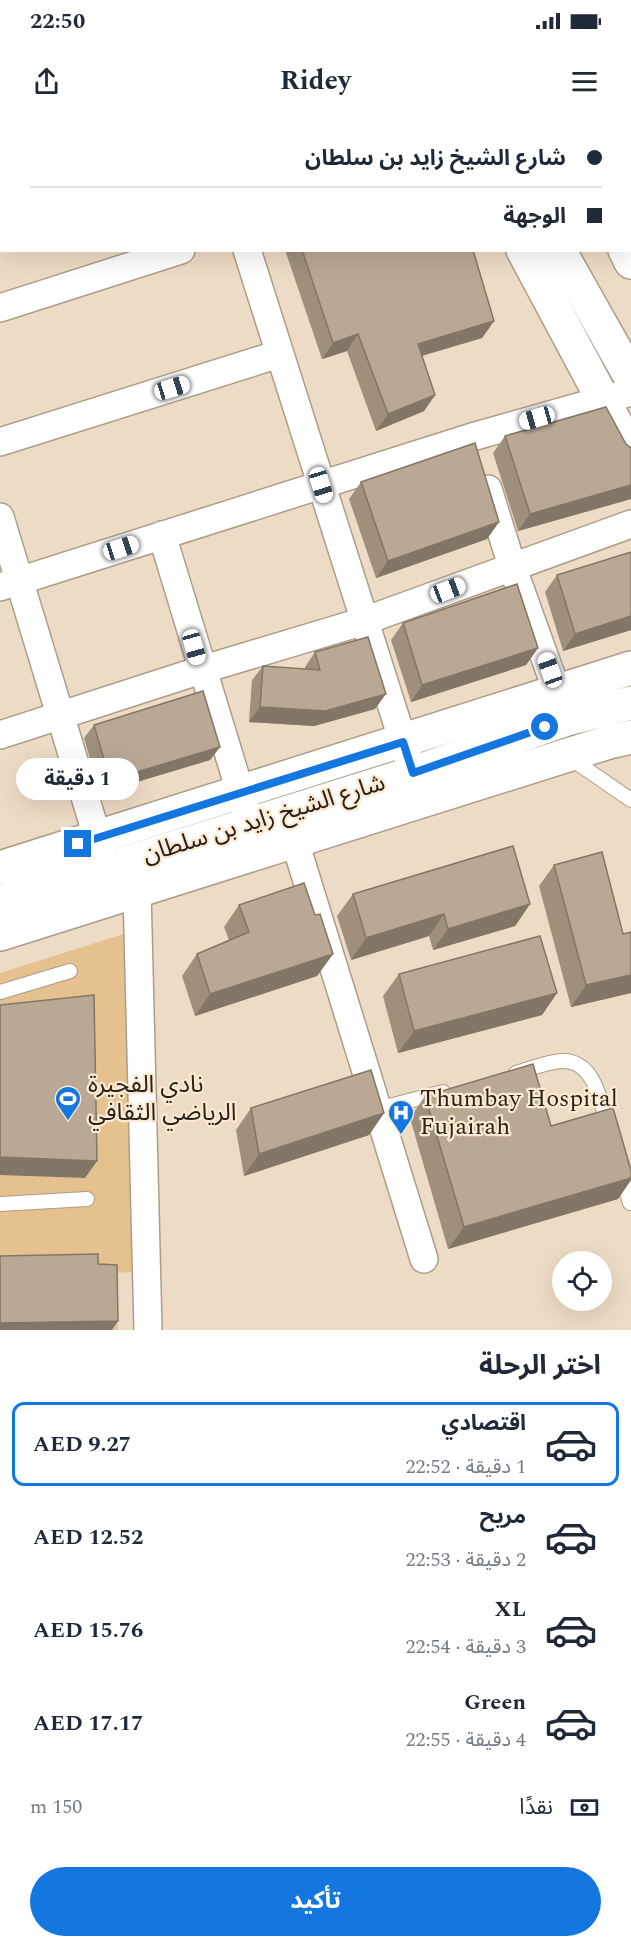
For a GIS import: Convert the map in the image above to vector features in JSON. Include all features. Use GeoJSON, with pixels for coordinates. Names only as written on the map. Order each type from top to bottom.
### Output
{"type":"FeatureCollection","features":[{"type":"Feature","properties":{"kind":"main road"},"geometry":{"type":"LineString","coordinates":[[524,252],[617,395],[631,452]]}},
{"type":"Feature","properties":{"kind":"main road"},"geometry":{"type":"LineString","coordinates":[[560,252],[631,378]]}},
{"type":"Feature","properties":{"kind":"main road"},"geometry":{"type":"LineString","coordinates":[[0,868],[403,742],[562,705],[631,668]]}},
{"type":"Feature","properties":{"kind":"main road","name":"شارع الشيخ زايد بن سلطان"},"geometry":{"type":"LineString","coordinates":[[0,902],[413,773],[562,705],[631,704]]}},
{"type":"Feature","properties":{"kind":"main road","name":"شارع الشيخ زايد بن سلطان"},"geometry":{"type":"LineString","coordinates":[[0,934],[566,755],[631,737]]}},
{"type":"Feature","properties":{"kind":"street"},"geometry":{"type":"LineString","coordinates":[[0,308],[175,252]]}},
{"type":"Feature","properties":{"kind":"street"},"geometry":{"type":"LineString","coordinates":[[248,252],[413,773]]}},
{"type":"Feature","properties":{"kind":"street"},"geometry":{"type":"LineString","coordinates":[[0,442],[279,354]]}},
{"type":"Feature","properties":{"kind":"street"},"geometry":{"type":"LineString","coordinates":[[10,584],[321,485],[477,455],[617,395]]}},
{"type":"Feature","properties":{"kind":"street"},"geometry":{"type":"LineString","coordinates":[[477,455],[512,566],[562,705]]}},
{"type":"Feature","properties":{"kind":"street"},"geometry":{"type":"LineString","coordinates":[[0,517],[10,584],[60,715],[107,868]]}},
{"type":"Feature","properties":{"kind":"street"},"geometry":{"type":"LineString","coordinates":[[0,735],[201,670],[364,621],[631,524]]}},
{"type":"Feature","properties":{"kind":"street"},"geometry":{"type":"LineString","coordinates":[[162,535],[201,670],[250,824]]}},
{"type":"Feature","properties":{"kind":"street"},"geometry":{"type":"LineString","coordinates":[[295,842],[424,1258]]}},
{"type":"Feature","properties":{"kind":"street"},"geometry":{"type":"LineString","coordinates":[[137,891],[148,1330]]}},
{"type":"Feature","properties":{"kind":"lane"},"geometry":{"type":"LineString","coordinates":[[566,755],[631,800]]}},
{"type":"Feature","properties":{"kind":"lane"},"geometry":{"type":"LineString","coordinates":[[0,992],[70,971]]}},
{"type":"Feature","properties":{"kind":"lane"},"geometry":{"type":"LineString","coordinates":[[504,1076],[562,1061],[575,1063],[587,1072],[596,1086],[611,1140]]}},
{"type":"Feature","properties":{"kind":"lane"},"geometry":{"type":"LineString","coordinates":[[378,1109],[458,1088]]}},
{"type":"Feature","properties":{"kind":"lane"},"geometry":{"type":"LineString","coordinates":[[617,1161],[630,1203]]}},
{"type":"Feature","properties":{"kind":"lane"},"geometry":{"type":"LineString","coordinates":[[0,1204],[87,1199]]}},
{"type":"Feature","properties":{"kind":"shaded area","name":"نادي الفجيرة الرياضي الثقافي"},"geometry":{"type":"Polygon","coordinates":[[[130,932],[141,1271],[116,1273],[118,1330],[0,1330],[0,973],[130,932]]]}},
{"type":"Feature","properties":{"kind":"building"},"geometry":{"type":"Polygon","coordinates":[[[303,252],[474,252],[494,321],[418,344],[435,395],[388,414],[358,334],[333,343],[303,252]]]}},
{"type":"Feature","properties":{"kind":"building"},"geometry":{"type":"Polygon","coordinates":[[[606,407],[626,444],[631,448],[631,485],[530,514],[505,436],[606,407]]]}},
{"type":"Feature","properties":{"kind":"building"},"geometry":{"type":"Polygon","coordinates":[[[475,443],[499,522],[388,561],[361,482],[475,443]]]}},
{"type":"Feature","properties":{"kind":"building"},"geometry":{"type":"Polygon","coordinates":[[[631,552],[631,616],[575,634],[557,575],[631,552]]]}},
{"type":"Feature","properties":{"kind":"building"},"geometry":{"type":"Polygon","coordinates":[[[517,584],[538,648],[422,685],[403,623],[517,584]]]}},
{"type":"Feature","properties":{"kind":"building"},"geometry":{"type":"Polygon","coordinates":[[[368,637],[386,694],[325,711],[260,707],[263,666],[320,670],[315,652],[368,637]]]}},
{"type":"Feature","properties":{"kind":"building"},"geometry":{"type":"Polygon","coordinates":[[[203,691],[220,747],[110,780],[94,725],[203,691]]]}},
{"type":"Feature","properties":{"kind":"building"},"geometry":{"type":"Polygon","coordinates":[[[513,846],[530,904],[448,929],[444,914],[366,938],[353,894],[513,846]]]}},
{"type":"Feature","properties":{"kind":"building"},"geometry":{"type":"Polygon","coordinates":[[[602,852],[623,934],[631,932],[631,975],[586,985],[554,865],[602,852]]]}},
{"type":"Feature","properties":{"kind":"building"},"geometry":{"type":"Polygon","coordinates":[[[304,883],[315,915],[320,914],[333,954],[210,994],[197,954],[249,932],[239,905],[304,883]]]}},
{"type":"Feature","properties":{"kind":"building"},"geometry":{"type":"Polygon","coordinates":[[[540,936],[557,993],[414,1031],[399,974],[540,936]]]}},
{"type":"Feature","properties":{"kind":"building"},"geometry":{"type":"Polygon","coordinates":[[[94,995],[97,1161],[0,1157],[0,1005],[94,995]]]}},
{"type":"Feature","properties":{"kind":"building"},"geometry":{"type":"Polygon","coordinates":[[[533,1064],[551,1126],[613,1108],[631,1170],[631,1178],[464,1227],[425,1096],[533,1064]]]}},
{"type":"Feature","properties":{"kind":"building"},"geometry":{"type":"Polygon","coordinates":[[[371,1070],[384,1113],[259,1154],[251,1108],[371,1070]]]}},
{"type":"Feature","properties":{"kind":"building"},"geometry":{"type":"Polygon","coordinates":[[[98,1254],[98,1264],[117,1265],[118,1321],[0,1323],[0,1256],[98,1254]]]}},
{"type":"Feature","properties":{"kind":"place","name":"نادي الفجيرة الرياضي الثقافي"},"geometry":{"type":"Point","coordinates":[68,1122]}},
{"type":"Feature","properties":{"kind":"place","name":"Thumbay Hospital Fujairah"},"geometry":{"type":"Point","coordinates":[401,1136]}},
{"type":"Feature","properties":{"kind":"route"},"geometry":{"type":"LineString","coordinates":[[78,844],[403,742],[413,773],[545,727]]}}]}
